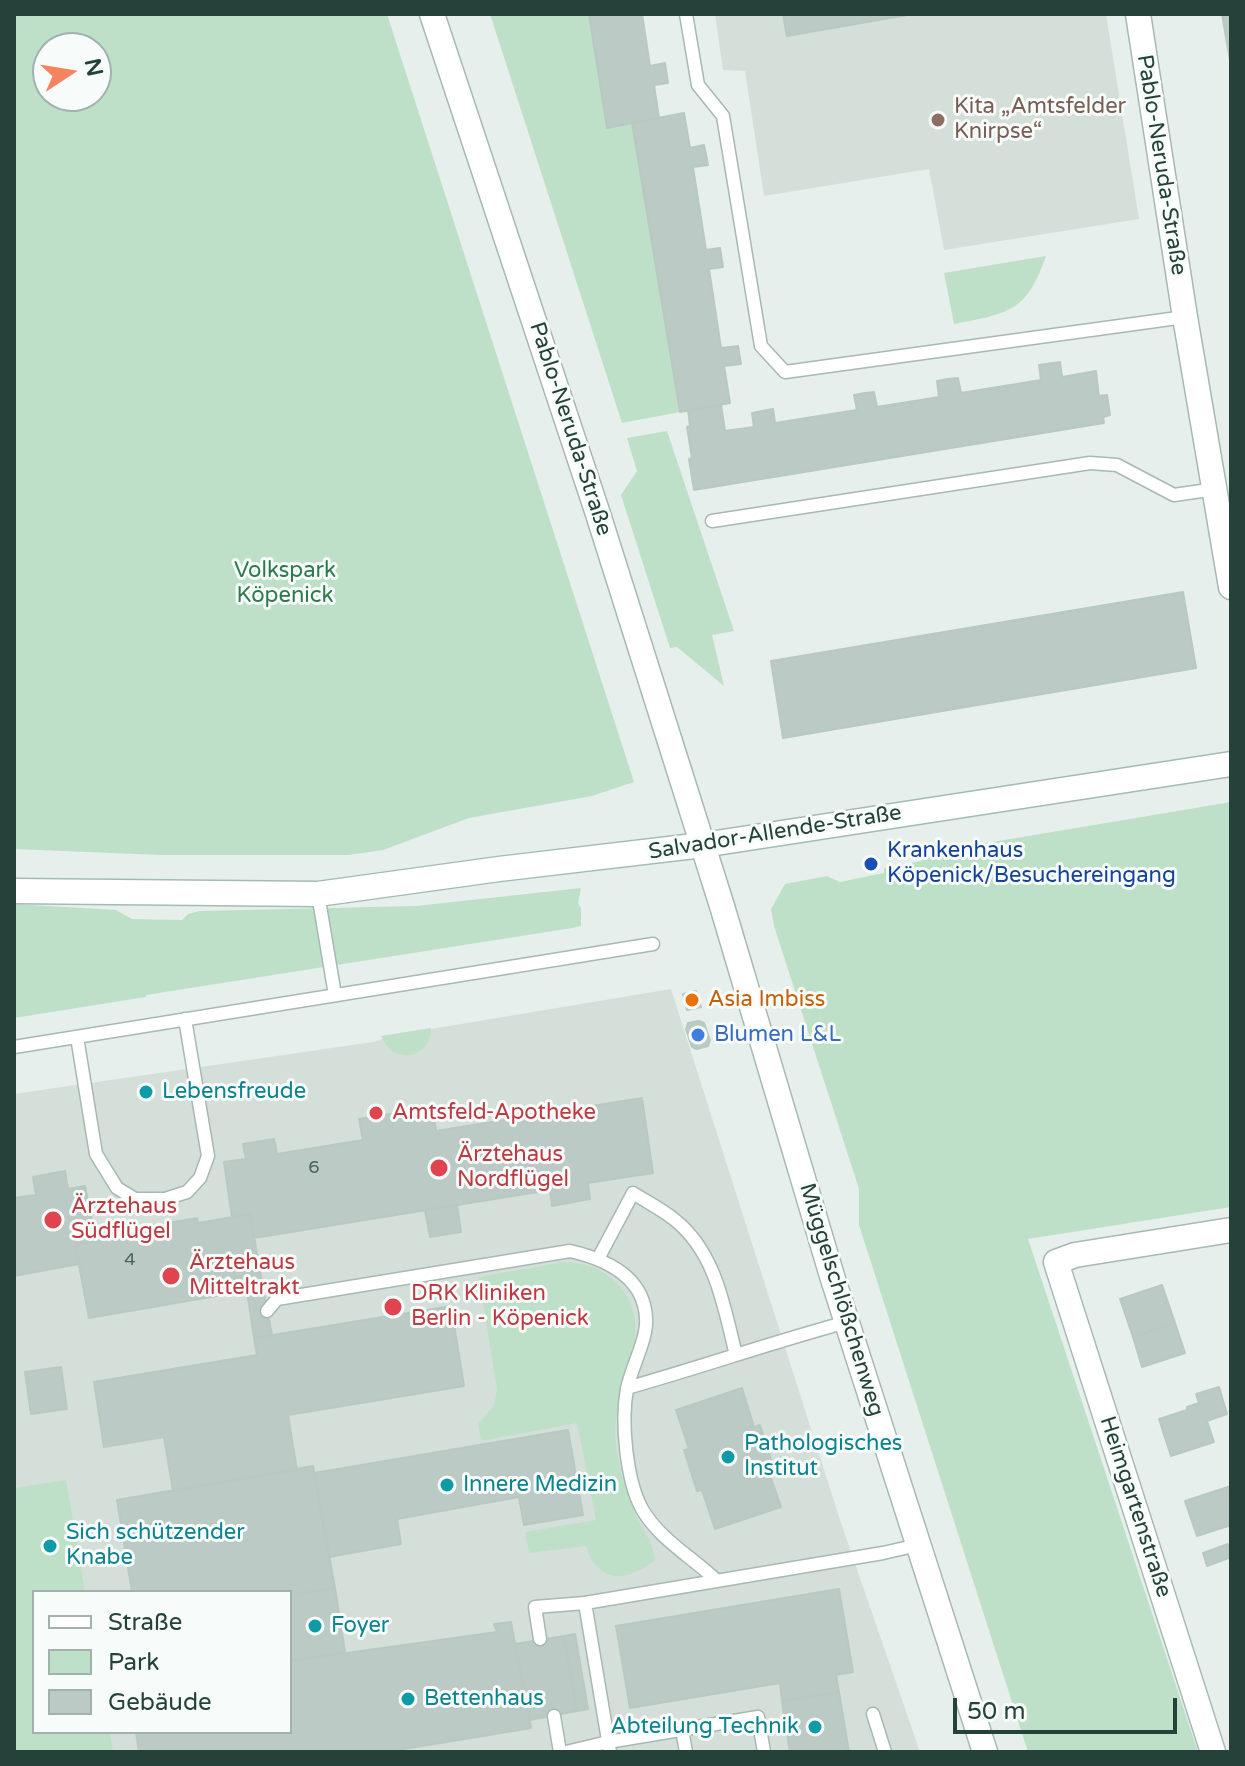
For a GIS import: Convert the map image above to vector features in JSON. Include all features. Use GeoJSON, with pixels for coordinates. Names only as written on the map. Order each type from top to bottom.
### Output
{"type":"FeatureCollection","features":[{"type":"Feature","properties":{"kind":"street","name":"Pablo-Neruda-Straße"},"geometry":{"type":"LineString","coordinates":[[432,14],[575,442],[703,845]]}},
{"type":"Feature","properties":{"kind":"street","name":"Pablo-Neruda-Straße"},"geometry":{"type":"LineString","coordinates":[[1138,14],[1231,587]]}},
{"type":"Feature","properties":{"kind":"street","name":"Salvador-Allende-Straße"},"geometry":{"type":"LineString","coordinates":[[14,891],[318,894],[703,845],[1231,764]]}},
{"type":"Feature","properties":{"kind":"street","name":"Müggelschlößchenweg"},"geometry":{"type":"LineString","coordinates":[[703,845],[847,1322],[985,1752]]}},
{"type":"Feature","properties":{"kind":"street","name":"Heimgartenstraße"},"geometry":{"type":"LineString","coordinates":[[1213,1752],[1056,1262],[1075,1255],[1231,1230]]}},
{"type":"Feature","properties":{"kind":"lane"},"geometry":{"type":"LineString","coordinates":[[686,14],[698,85],[723,116],[761,346],[785,372],[1185,317]]}},
{"type":"Feature","properties":{"kind":"lane"},"geometry":{"type":"LineString","coordinates":[[712,521],[1090,463],[1117,465],[1174,495],[1215,489]]}},
{"type":"Feature","properties":{"kind":"lane"},"geometry":{"type":"LineString","coordinates":[[318,894],[335,995]]}},
{"type":"Feature","properties":{"kind":"lane"},"geometry":{"type":"LineString","coordinates":[[14,1047],[653,944]]}},
{"type":"Feature","properties":{"kind":"lane"},"geometry":{"type":"LineString","coordinates":[[77,1037],[96,1154],[117,1188],[135,1199],[165,1199],[187,1192],[200,1178],[208,1156],[185,1019]]}},
{"type":"Feature","properties":{"kind":"lane"},"geometry":{"type":"LineString","coordinates":[[599,1257],[633,1193],[676,1220],[706,1255],[722,1296],[736,1355]]}},
{"type":"Feature","properties":{"kind":"lane"},"geometry":{"type":"LineString","coordinates":[[267,1311],[277,1299],[570,1251],[599,1257],[625,1274],[639,1293],[647,1319],[627,1388],[624,1431],[641,1507],[663,1538],[716,1580]]}},
{"type":"Feature","properties":{"kind":"lane"},"geometry":{"type":"LineString","coordinates":[[627,1388],[847,1322]]}},
{"type":"Feature","properties":{"kind":"lane"},"geometry":{"type":"LineString","coordinates":[[540,1639],[535,1607],[585,1603],[918,1545]]}},
{"type":"Feature","properties":{"kind":"lane"},"geometry":{"type":"LineString","coordinates":[[585,1603],[609,1747]]}},
{"type":"Feature","properties":{"kind":"lane"},"geometry":{"type":"LineString","coordinates":[[873,1714],[885,1752]]}},
{"type":"Feature","properties":{"kind":"lane"},"geometry":{"type":"LineString","coordinates":[[554,1716],[563,1752],[609,1747],[758,1717],[764,1752]]}},
{"type":"Feature","properties":{"kind":"lane"},"geometry":{"type":"LineString","coordinates":[[682,1730],[686,1752]]}},
{"type":"Feature","properties":{"kind":"shaded area","name":"Kita „Amtsfelder Knirpse“"},"geometry":{"type":"Polygon","coordinates":[[[715,14],[1106,14],[1139,219],[944,250],[929,169],[764,196],[745,71],[723,70],[715,14]]]}},
{"type":"Feature","properties":{"kind":"shaded area","name":"DRK Kliniken Berlin - Köpenick"},"geometry":{"type":"Polygon","coordinates":[[[671,989],[840,1520],[920,1752],[14,1752],[14,1094],[373,1042],[401,1034],[671,989]]]}},
{"type":"Feature","properties":{"kind":"green space","name":"Volkspark Köpenick"},"geometry":{"type":"Polygon","coordinates":[[[14,14],[387,14],[634,782],[592,796],[469,818],[383,850],[348,855],[160,855],[14,849],[14,14]]]}},
{"type":"Feature","properties":{"kind":"green space"},"geometry":{"type":"Polygon","coordinates":[[[490,14],[589,14],[632,123],[680,412],[622,423],[490,14]]]}},
{"type":"Feature","properties":{"kind":"green space"},"geometry":{"type":"Polygon","coordinates":[[[1046,256],[1039,275],[1023,300],[1002,313],[954,324],[944,273],[1046,256]]]}},
{"type":"Feature","properties":{"kind":"green space"},"geometry":{"type":"Polygon","coordinates":[[[667,431],[734,631],[712,635],[724,686],[677,647],[670,648],[621,495],[637,471],[627,438],[667,431]]]}},
{"type":"Feature","properties":{"kind":"green space"},"geometry":{"type":"Polygon","coordinates":[[[1231,802],[1231,1207],[1028,1239],[1198,1752],[1028,1752],[859,1225],[859,1189],[771,909],[785,884],[827,876],[840,882],[884,873],[884,868],[921,861],[945,850],[1231,802]]]}},
{"type":"Feature","properties":{"kind":"green space"},"geometry":{"type":"Polygon","coordinates":[[[581,888],[578,903],[581,926],[14,1018],[14,904],[116,910],[132,919],[182,920],[188,914],[200,911],[416,906],[581,888]]]}},
{"type":"Feature","properties":{"kind":"green space"},"geometry":{"type":"Polygon","coordinates":[[[431,1028],[425,1047],[410,1055],[393,1051],[381,1036],[431,1028]]]}},
{"type":"Feature","properties":{"kind":"green space"},"geometry":{"type":"Polygon","coordinates":[[[564,1262],[595,1268],[608,1275],[627,1296],[636,1325],[633,1356],[619,1403],[616,1444],[626,1489],[655,1560],[624,1576],[615,1576],[598,1568],[586,1546],[529,1553],[525,1532],[596,1520],[577,1423],[481,1441],[478,1424],[494,1406],[497,1390],[479,1277],[564,1262]]]}},
{"type":"Feature","properties":{"kind":"green space"},"geometry":{"type":"Polygon","coordinates":[[[66,1480],[85,1590],[32,1590],[32,1734],[110,1734],[113,1752],[14,1752],[14,1488],[66,1480]]]}},
{"type":"Feature","properties":{"kind":"building"},"geometry":{"type":"Polygon","coordinates":[[[589,14],[642,14],[650,66],[665,63],[668,83],[654,85],[659,118],[607,128],[589,14]]]}},
{"type":"Feature","properties":{"kind":"building"},"geometry":{"type":"Polygon","coordinates":[[[783,14],[913,14],[787,36],[783,14]]]}},
{"type":"Feature","properties":{"kind":"building"},"geometry":{"type":"Polygon","coordinates":[[[1222,14],[1231,14],[1231,66],[1222,14]]]}},
{"type":"Feature","properties":{"kind":"building"},"geometry":{"type":"Polygon","coordinates":[[[684,113],[690,148],[704,145],[708,165],[693,167],[706,250],[720,248],[723,267],[709,269],[721,348],[738,346],[741,364],[724,366],[730,403],[680,412],[632,123],[684,113]]]}},
{"type":"Feature","properties":{"kind":"building"},"geometry":{"type":"Polygon","coordinates":[[[1060,362],[1062,377],[1096,371],[1099,396],[1107,395],[1110,415],[1103,417],[1104,423],[694,490],[689,459],[692,458],[687,427],[690,426],[688,410],[721,405],[725,431],[754,427],[752,413],[773,409],[775,423],[857,410],[854,395],[865,393],[874,392],[877,407],[939,397],[937,381],[948,379],[958,378],[961,393],[1041,380],[1039,365],[1060,362]]]}},
{"type":"Feature","properties":{"kind":"building"},"geometry":{"type":"Polygon","coordinates":[[[1183,592],[1196,668],[783,738],[771,661],[1183,592]]]}},
{"type":"Feature","properties":{"kind":"building","name":"Asia Imbiss"},"geometry":{"type":"Polygon","coordinates":[[[696,991],[701,1007],[687,1010],[683,994],[696,991]]]}},
{"type":"Feature","properties":{"kind":"building","name":"Blumen L&L"},"geometry":{"type":"Polygon","coordinates":[[[688,1023],[704,1023],[710,1040],[708,1046],[697,1049],[692,1047],[686,1029],[688,1023]]]}},
{"type":"Feature","properties":{"kind":"building","name":"Ärztehaus Nordflügel"},"geometry":{"type":"Polygon","coordinates":[[[642,1098],[653,1173],[588,1183],[590,1199],[552,1206],[550,1190],[254,1238],[250,1214],[232,1217],[224,1162],[246,1159],[243,1144],[274,1139],[277,1154],[363,1140],[359,1119],[432,1107],[436,1131],[642,1098]]]}},
{"type":"Feature","properties":{"kind":"building","name":"Ärztehaus Südflügel"},"geometry":{"type":"Polygon","coordinates":[[[65,1171],[68,1189],[85,1186],[96,1241],[75,1244],[79,1264],[14,1276],[14,1198],[36,1195],[33,1177],[65,1171]]]}},
{"type":"Feature","properties":{"kind":"building"},"geometry":{"type":"Polygon","coordinates":[[[457,1205],[461,1232],[430,1237],[425,1210],[457,1205]]]}},
{"type":"Feature","properties":{"kind":"building","name":"Ärztehaus Mitteltrakt"},"geometry":{"type":"Polygon","coordinates":[[[250,1214],[263,1288],[89,1318],[75,1244],[134,1234],[134,1229],[197,1218],[198,1223],[250,1214]]]}},
{"type":"Feature","properties":{"kind":"building"},"geometry":{"type":"Polygon","coordinates":[[[1162,1285],[1175,1323],[1133,1337],[1120,1299],[1162,1285]]]}},
{"type":"Feature","properties":{"kind":"building"},"geometry":{"type":"Polygon","coordinates":[[[263,1288],[272,1335],[254,1338],[247,1291],[263,1288]]]}},
{"type":"Feature","properties":{"kind":"building"},"geometry":{"type":"Polygon","coordinates":[[[451,1306],[464,1386],[288,1415],[297,1470],[173,1491],[164,1437],[104,1447],[94,1382],[257,1355],[254,1338],[451,1306]]]}},
{"type":"Feature","properties":{"kind":"building"},"geometry":{"type":"Polygon","coordinates":[[[1175,1323],[1185,1353],[1142,1367],[1133,1337],[1175,1323]]]}},
{"type":"Feature","properties":{"kind":"building"},"geometry":{"type":"Polygon","coordinates":[[[61,1367],[67,1409],[31,1414],[25,1372],[61,1367]]]}},
{"type":"Feature","properties":{"kind":"building"},"geometry":{"type":"Polygon","coordinates":[[[1219,1387],[1227,1414],[1207,1421],[1214,1442],[1171,1456],[1159,1419],[1187,1410],[1187,1407],[1199,1403],[1196,1394],[1219,1387]]]}},
{"type":"Feature","properties":{"kind":"building","name":"Pathologisches Institut"},"geometry":{"type":"Polygon","coordinates":[[[742,1388],[754,1427],[760,1425],[772,1463],[766,1464],[781,1507],[715,1529],[702,1490],[697,1491],[684,1450],[689,1449],[676,1410],[742,1388]]]}},
{"type":"Feature","properties":{"kind":"building","name":"Innere Medizin"},"geometry":{"type":"Polygon","coordinates":[[[568,1430],[583,1515],[524,1525],[519,1497],[397,1519],[401,1544],[329,1557],[314,1473],[568,1430]]]}},
{"type":"Feature","properties":{"kind":"building"},"geometry":{"type":"Polygon","coordinates":[[[313,1466],[335,1588],[292,1595],[292,1590],[132,1590],[117,1500],[313,1466]]]}},
{"type":"Feature","properties":{"kind":"building"},"geometry":{"type":"Polygon","coordinates":[[[1231,1486],[1231,1525],[1197,1536],[1185,1501],[1231,1486]]]}},
{"type":"Feature","properties":{"kind":"building"},"geometry":{"type":"Polygon","coordinates":[[[1228,1544],[1231,1557],[1207,1566],[1203,1553],[1228,1544]]]}},
{"type":"Feature","properties":{"kind":"building","name":"Foyer"},"geometry":{"type":"Polygon","coordinates":[[[335,1588],[345,1652],[292,1661],[292,1595],[335,1588]]]}},
{"type":"Feature","properties":{"kind":"building"},"geometry":{"type":"Polygon","coordinates":[[[839,1589],[853,1672],[836,1675],[839,1692],[782,1701],[780,1683],[630,1708],[616,1626],[839,1589]]]}},
{"type":"Feature","properties":{"kind":"building","name":"Bettenhaus"},"geometry":{"type":"Polygon","coordinates":[[[511,1622],[531,1728],[386,1752],[139,1752],[136,1734],[292,1734],[292,1661],[497,1632],[494,1624],[511,1622]]]}},
{"type":"Feature","properties":{"kind":"building"},"geometry":{"type":"Polygon","coordinates":[[[575,1634],[588,1709],[577,1711],[564,1636],[575,1634]]]}},
{"type":"Feature","properties":{"kind":"building"},"geometry":{"type":"Polygon","coordinates":[[[564,1636],[577,1711],[530,1720],[515,1644],[564,1636]]]}},
{"type":"Feature","properties":{"kind":"building","name":"Abteilung Technik"},"geometry":{"type":"Polygon","coordinates":[[[839,1692],[849,1752],[790,1752],[782,1701],[839,1692]]]}},
{"type":"Feature","properties":{"kind":"place","name":"Kita „Amtsfelder Knirpse“"},"geometry":{"type":"Point","coordinates":[938,120]}},
{"type":"Feature","properties":{"kind":"place","name":"Krankenhaus Köpenick/Besuchereingang"},"geometry":{"type":"Point","coordinates":[871,864]}},
{"type":"Feature","properties":{"kind":"place","name":"Asia Imbiss"},"geometry":{"type":"Point","coordinates":[692,1000]}},
{"type":"Feature","properties":{"kind":"place","name":"Blumen L&L"},"geometry":{"type":"Point","coordinates":[698,1035]}},
{"type":"Feature","properties":{"kind":"place","name":"Lebensfreude"},"geometry":{"type":"Point","coordinates":[146,1092]}},
{"type":"Feature","properties":{"kind":"place","name":"Amtsfeld-Apotheke"},"geometry":{"type":"Point","coordinates":[376,1113]}},
{"type":"Feature","properties":{"kind":"place","name":"Ärztehaus Nordflügel"},"geometry":{"type":"Point","coordinates":[439,1168]}},
{"type":"Feature","properties":{"kind":"place","name":"Ärztehaus Südflügel"},"geometry":{"type":"Point","coordinates":[53,1220]}},
{"type":"Feature","properties":{"kind":"place","name":"Ärztehaus Mitteltrakt"},"geometry":{"type":"Point","coordinates":[171,1276]}},
{"type":"Feature","properties":{"kind":"place","name":"DRK Kliniken Berlin - Köpenick"},"geometry":{"type":"Point","coordinates":[393,1307]}},
{"type":"Feature","properties":{"kind":"place","name":"Pathologisches Institut"},"geometry":{"type":"Point","coordinates":[728,1457]}},
{"type":"Feature","properties":{"kind":"place","name":"Innere Medizin"},"geometry":{"type":"Point","coordinates":[447,1485]}},
{"type":"Feature","properties":{"kind":"place","name":"Sich schützender Knabe"},"geometry":{"type":"Point","coordinates":[50,1546]}},
{"type":"Feature","properties":{"kind":"place","name":"Foyer"},"geometry":{"type":"Point","coordinates":[315,1626]}},
{"type":"Feature","properties":{"kind":"place","name":"Bettenhaus"},"geometry":{"type":"Point","coordinates":[408,1699]}},
{"type":"Feature","properties":{"kind":"place","name":"Abteilung Technik"},"geometry":{"type":"Point","coordinates":[815,1727]}}]}
